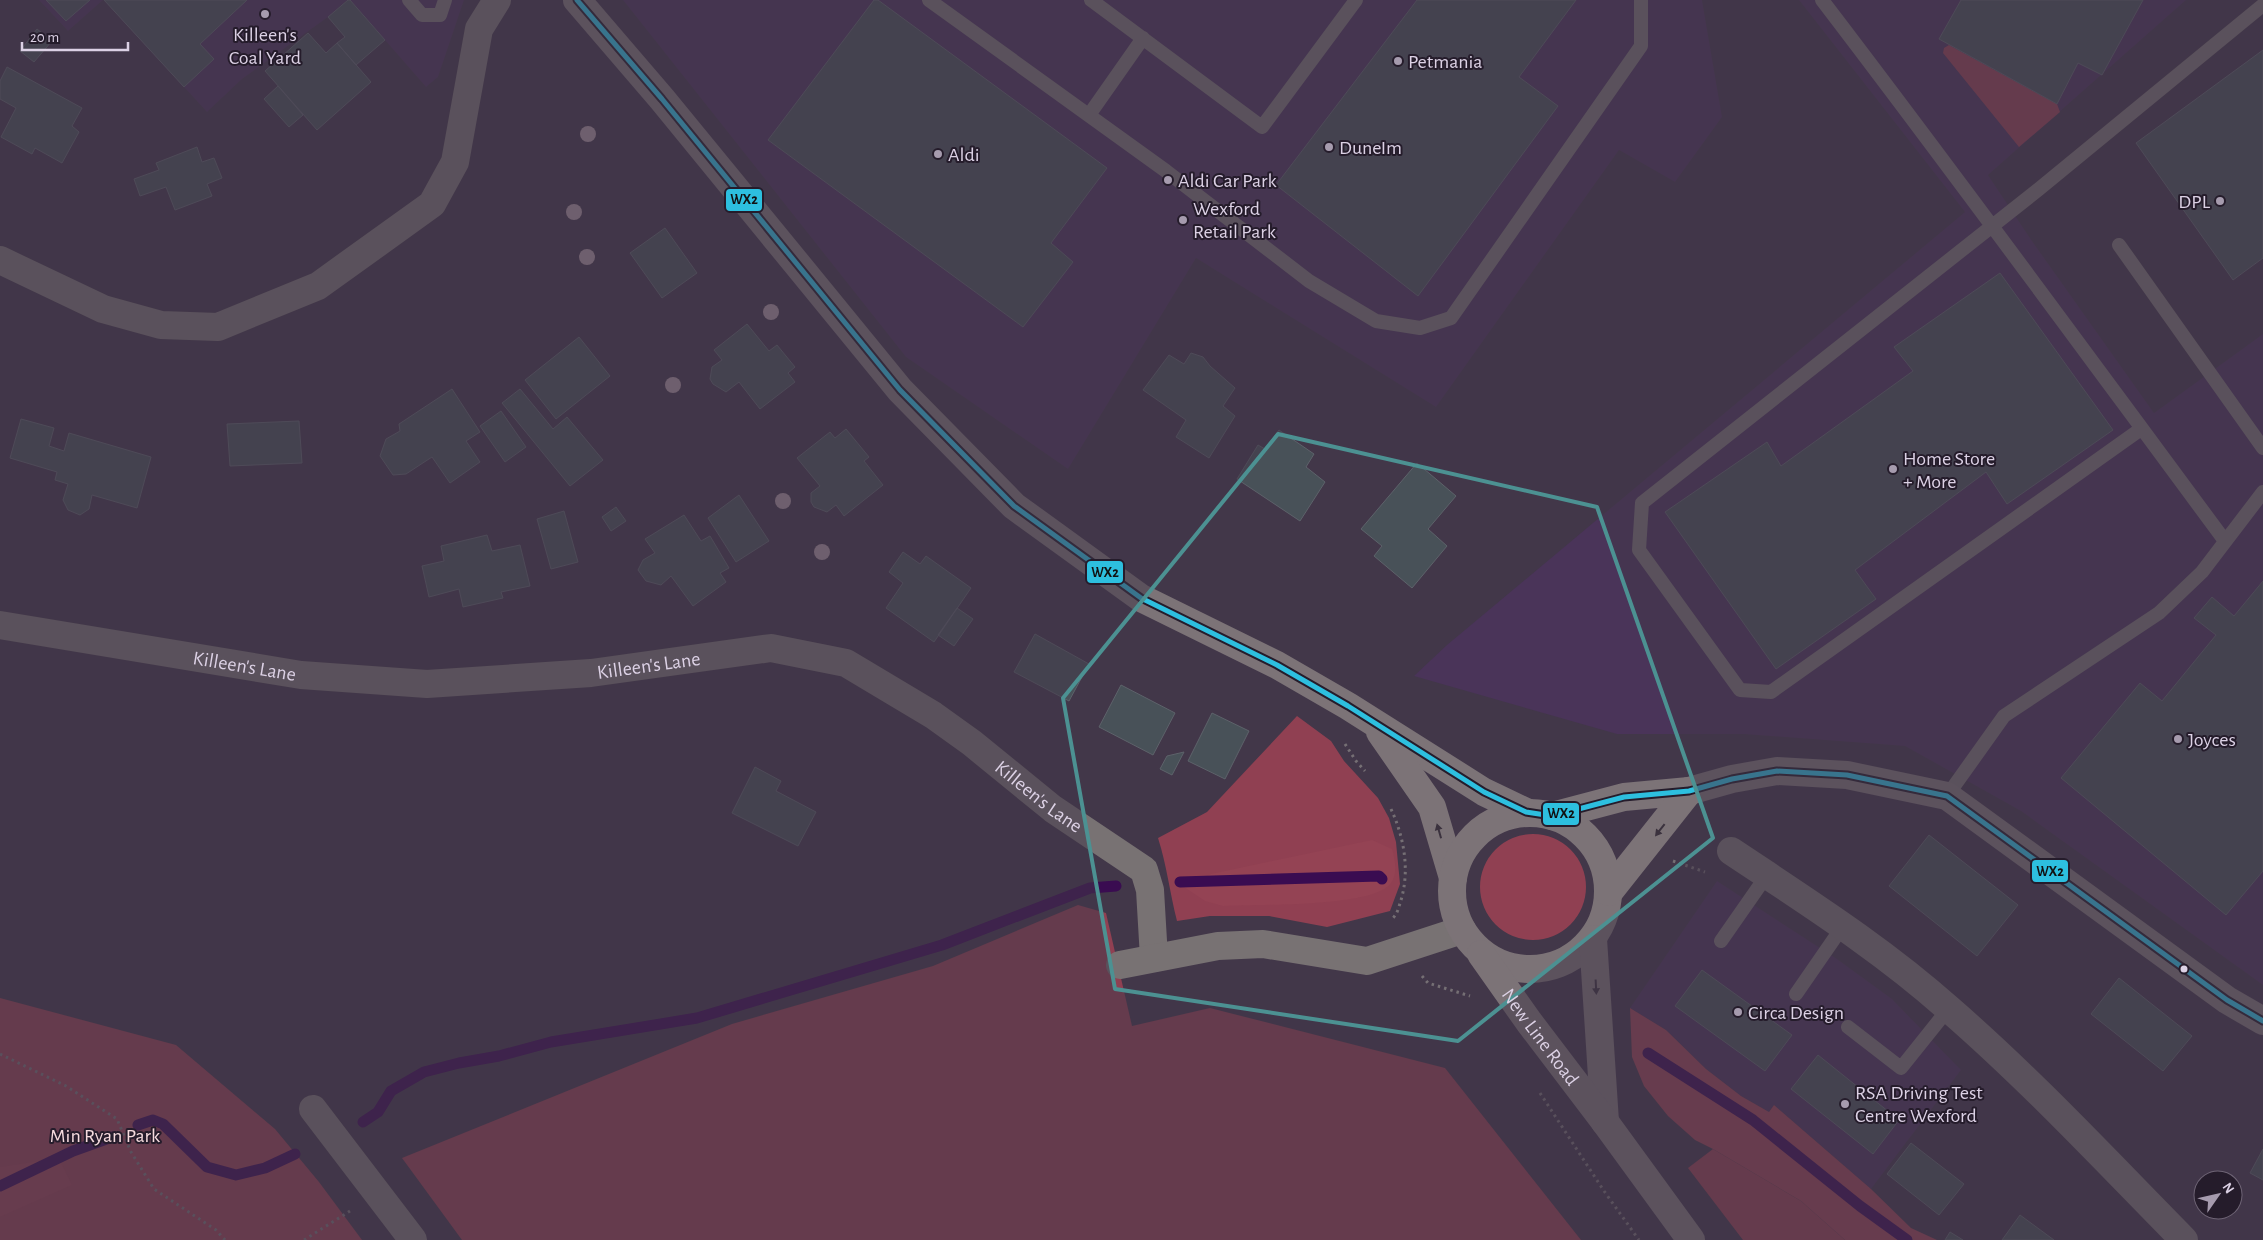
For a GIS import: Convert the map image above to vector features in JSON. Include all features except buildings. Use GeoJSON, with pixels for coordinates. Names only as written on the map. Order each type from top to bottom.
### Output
{"type":"FeatureCollection","features":[{"type":"Feature","properties":{"kind":"main road"},"geometry":{"type":"LineString","coordinates":[[577,0],[662,99],[900,390],[1014,506],[1140,598],[1276,665],[1373,722],[1484,792],[1575,827],[1594,845],[1605,867],[1609,892],[1605,916],[1593,939],[1576,956],[1553,967],[1527,970],[1501,964],[1470,941],[1453,905],[1453,878],[1432,807],[1373,722]]}},
{"type":"Feature","properties":{"kind":"main road"},"geometry":{"type":"LineString","coordinates":[[1453,878],[1461,853],[1478,832],[1501,818],[1539,814],[1624,797],[1690,791],[1732,779],[1777,771],[1847,774],[1947,796],[2227,1000],[2263,1022]]}},
{"type":"Feature","properties":{"kind":"main road"},"geometry":{"type":"LineString","coordinates":[[1609,892],[1690,791]]}},
{"type":"Feature","properties":{"kind":"main road","name":"New Line Road"},"geometry":{"type":"LineString","coordinates":[[1593,939],[1605,1122]]}},
{"type":"Feature","properties":{"kind":"main road","name":"New Line Road"},"geometry":{"type":"LineString","coordinates":[[1470,941],[1691,1240]]}},
{"type":"Feature","properties":{"kind":"street"},"geometry":{"type":"LineString","coordinates":[[0,260],[103,309],[161,325],[218,327],[318,286],[432,204],[455,162],[479,29],[497,0]]}},
{"type":"Feature","properties":{"kind":"street","name":"Killeen's Lane"},"geometry":{"type":"LineString","coordinates":[[0,625],[301,675],[427,684],[591,673],[771,648],[846,663],[933,715],[1053,809],[1144,870],[1150,890],[1154,958]]}},
{"type":"Feature","properties":{"kind":"street"},"geometry":{"type":"LineString","coordinates":[[1731,851],[1873,947],[1949,1008],[2019,1074],[2184,1240]]}},
{"type":"Feature","properties":{"kind":"street"},"geometry":{"type":"LineString","coordinates":[[1120,964],[1218,946],[1263,944],[1367,960],[1470,941]]}},
{"type":"Feature","properties":{"kind":"street"},"geometry":{"type":"LineString","coordinates":[[313,1109],[412,1240]]}},
{"type":"Feature","properties":{"kind":"lane"},"geometry":{"type":"LineString","coordinates":[[408,0],[422,15],[440,15],[445,0]]}},
{"type":"Feature","properties":{"kind":"lane"},"geometry":{"type":"LineString","coordinates":[[929,0],[1212,206],[1309,281],[1376,321],[1420,328],[1451,318],[1641,46],[1641,0]]}},
{"type":"Feature","properties":{"kind":"lane"},"geometry":{"type":"LineString","coordinates":[[1091,0],[1262,127],[1356,0]]}},
{"type":"Feature","properties":{"kind":"lane"},"geometry":{"type":"LineString","coordinates":[[1822,0],[1993,224],[2141,429],[2225,541]]}},
{"type":"Feature","properties":{"kind":"lane"},"geometry":{"type":"LineString","coordinates":[[2141,429],[1772,692],[1740,690],[1639,550],[1642,503],[2039,189],[2263,4]]}},
{"type":"Feature","properties":{"kind":"lane"},"geometry":{"type":"LineString","coordinates":[[1088,115],[1143,38]]}},
{"type":"Feature","properties":{"kind":"lane"},"geometry":{"type":"LineString","coordinates":[[2119,245],[2263,448]]}},
{"type":"Feature","properties":{"kind":"lane"},"geometry":{"type":"LineString","coordinates":[[1947,796],[2004,716],[2159,613],[2202,572],[2263,492]]}},
{"type":"Feature","properties":{"kind":"lane"},"geometry":{"type":"LineString","coordinates":[[1721,941],[1767,875]]}},
{"type":"Feature","properties":{"kind":"lane"},"geometry":{"type":"LineString","coordinates":[[1796,994],[1843,926]]}},
{"type":"Feature","properties":{"kind":"lane"},"geometry":{"type":"LineString","coordinates":[[1848,1026],[1901,1068],[1949,1008]]}},
{"type":"Feature","properties":{"kind":"path"},"geometry":{"type":"LineString","coordinates":[[1342,738],[1356,761],[1369,775]]}},
{"type":"Feature","properties":{"kind":"path"},"geometry":{"type":"LineString","coordinates":[[1390,805],[1397,820],[1406,860],[1405,884],[1397,914],[1391,920]]}},
{"type":"Feature","properties":{"kind":"path"},"geometry":{"type":"LineString","coordinates":[[1651,841],[1664,857],[1714,876],[1731,851]]}},
{"type":"Feature","properties":{"kind":"path"},"geometry":{"type":"LineString","coordinates":[[1428,983],[1446,987],[1470,996],[1478,1002]]}},
{"type":"Feature","properties":{"kind":"path"},"geometry":{"type":"LineString","coordinates":[[0,1054],[66,1086],[116,1119],[130,1152],[154,1189],[216,1230],[225,1240]]}},
{"type":"Feature","properties":{"kind":"path"},"geometry":{"type":"LineString","coordinates":[[1535,1086],[1578,1153],[1639,1240]]}},
{"type":"Feature","properties":{"kind":"path"},"geometry":{"type":"LineString","coordinates":[[304,1240],[350,1211]]}},
{"type":"Feature","properties":{"kind":"highlighted area"},"geometry":{"type":"Polygon","coordinates":[[[1278,434],[1597,507],[1713,838],[1458,1041],[1115,989],[1063,698],[1278,434]]]}},
{"type":"Feature","properties":{"kind":"shaded area"},"geometry":{"type":"Polygon","coordinates":[[[39,0],[103,0],[68,31],[39,0]]]}},
{"type":"Feature","properties":{"kind":"shaded area"},"geometry":{"type":"Polygon","coordinates":[[[104,0],[347,0],[328,17],[242,79],[207,112],[104,0]]]}},
{"type":"Feature","properties":{"kind":"shaded area"},"geometry":{"type":"Polygon","coordinates":[[[350,0],[464,0],[438,77],[426,87],[350,0]]]}},
{"type":"Feature","properties":{"kind":"shaded area","name":"Wexford Retail Park"},"geometry":{"type":"Polygon","coordinates":[[[623,0],[1702,0],[1722,117],[1675,182],[1619,150],[1436,407],[1196,258],[1068,469],[906,357],[623,0]]]}},
{"type":"Feature","properties":{"kind":"shaded area"},"geometry":{"type":"Polygon","coordinates":[[[1799,0],[2186,0],[1988,175],[2032,241],[2154,413],[2263,334],[2263,985],[2021,811],[1905,746],[1743,734],[1617,734],[1414,676],[1447,645],[1965,212],[1799,0]]]}},
{"type":"Feature","properties":{"kind":"shaded area"},"geometry":{"type":"Polygon","coordinates":[[[1372,840],[1392,849],[1395,875],[1391,883],[1380,891],[1362,897],[1313,903],[1223,906],[1205,901],[1184,887],[1211,874],[1372,840]]]}},
{"type":"Feature","properties":{"kind":"shaded area"},"geometry":{"type":"Polygon","coordinates":[[[1717,881],[1837,959],[1892,999],[1961,1070],[1871,1189],[1774,1105],[1769,1112],[1741,1096],[1706,1069],[1666,1030],[1630,1008],[1717,881]]]}},
{"type":"Feature","properties":{"kind":"shaded area"},"geometry":{"type":"Polygon","coordinates":[[[1630,1008],[1666,1030],[1706,1069],[1741,1096],[1769,1112],[1774,1105],[1871,1189],[1911,1228],[1937,1240],[1845,1240],[1801,1201],[1695,1140],[1668,1116],[1644,1086],[1632,1057],[1630,1008]]]}},
{"type":"Feature","properties":{"kind":"shaded area"},"geometry":{"type":"Polygon","coordinates":[[[59,1158],[72,1185],[0,1217],[0,1167],[59,1158]]]}},
{"type":"Feature","properties":{"kind":"green space"},"geometry":{"type":"Polygon","coordinates":[[[1949,45],[2057,104],[2060,112],[2019,147],[1943,53],[1944,48],[1949,45]]]}},
{"type":"Feature","properties":{"kind":"green space"},"geometry":{"type":"Polygon","coordinates":[[[1297,716],[1331,741],[1344,761],[1378,798],[1389,818],[1396,842],[1400,884],[1390,911],[1327,927],[1269,916],[1210,916],[1177,921],[1158,838],[1207,812],[1297,716]]]}},
{"type":"Feature","properties":{"kind":"green space"},"geometry":{"type":"Polygon","coordinates":[[[1533,834],[1553,838],[1571,849],[1582,867],[1586,887],[1582,907],[1571,925],[1553,936],[1533,940],[1513,936],[1495,925],[1484,907],[1480,887],[1484,867],[1495,849],[1513,838],[1533,834]]]}},
{"type":"Feature","properties":{"kind":"green space"},"geometry":{"type":"Polygon","coordinates":[[[1078,905],[1106,913],[1132,1026],[1210,1008],[1445,1068],[1581,1240],[462,1240],[402,1158],[732,1024],[933,966],[1078,905]]]}},
{"type":"Feature","properties":{"kind":"green space","name":"Min Ryan Park"},"geometry":{"type":"Polygon","coordinates":[[[0,998],[176,1045],[275,1129],[319,1182],[362,1240],[0,1240],[0,998]]]}},
{"type":"Feature","properties":{"kind":"green space"},"geometry":{"type":"Polygon","coordinates":[[[1713,1149],[1801,1201],[1845,1240],[1743,1240],[1688,1168],[1713,1149]]]}},
{"type":"Feature","properties":{"kind":"waterway"},"geometry":{"type":"LineString","coordinates":[[1180,882],[1379,876],[1382,879]]}},
{"type":"Feature","properties":{"kind":"waterway"},"geometry":{"type":"LineString","coordinates":[[363,1122],[378,1112],[391,1091],[424,1072],[499,1056],[551,1042],[697,1018],[942,945],[1090,888],[1116,886]]}},
{"type":"Feature","properties":{"kind":"waterway"},"geometry":{"type":"LineString","coordinates":[[1648,1053],[1753,1120],[1860,1206],[1907,1240]]}},
{"type":"Feature","properties":{"kind":"waterway"},"geometry":{"type":"LineString","coordinates":[[138,1125],[153,1120],[163,1124],[207,1167],[236,1175],[265,1168],[295,1154]]}},
{"type":"Feature","properties":{"kind":"waterway"},"geometry":{"type":"LineString","coordinates":[[0,1186],[73,1151],[112,1137]]}},
{"type":"Feature","properties":{"kind":"transit line","name":"WX2"},"geometry":{"type":"LineString","coordinates":[[577,0],[662,99],[900,390],[1014,506],[1141,598],[1277,665],[1348,706],[1484,792],[1526,812],[1552,816],[1624,797],[1689,791],[1732,779],[1777,771],[1847,775],[1947,796],[2227,1000],[2263,1021]]}},
{"type":"Feature","properties":{"kind":"place","name":"Killeen's Coal Yard"},"geometry":{"type":"Point","coordinates":[265,14]}},
{"type":"Feature","properties":{"kind":"place","name":"Petmania"},"geometry":{"type":"Point","coordinates":[1398,61]}},
{"type":"Feature","properties":{"kind":"place","name":"DuneIm"},"geometry":{"type":"Point","coordinates":[1329,147]}},
{"type":"Feature","properties":{"kind":"place","name":"Aldi"},"geometry":{"type":"Point","coordinates":[938,154]}},
{"type":"Feature","properties":{"kind":"place","name":"Aldi Car Park"},"geometry":{"type":"Point","coordinates":[1168,180]}},
{"type":"Feature","properties":{"kind":"place","name":"DPL"},"geometry":{"type":"Point","coordinates":[2220,201]}},
{"type":"Feature","properties":{"kind":"place","name":"Wexford Retail Park"},"geometry":{"type":"Point","coordinates":[1183,220]}},
{"type":"Feature","properties":{"kind":"place","name":"Home Store + More"},"geometry":{"type":"Point","coordinates":[1893,469]}},
{"type":"Feature","properties":{"kind":"place","name":"Joyces"},"geometry":{"type":"Point","coordinates":[2178,739]}},
{"type":"Feature","properties":{"kind":"place","name":"Circa Design"},"geometry":{"type":"Point","coordinates":[1738,1012]}},
{"type":"Feature","properties":{"kind":"place","name":"RSA Driving Test Centre Wexford"},"geometry":{"type":"Point","coordinates":[1845,1104]}}]}
